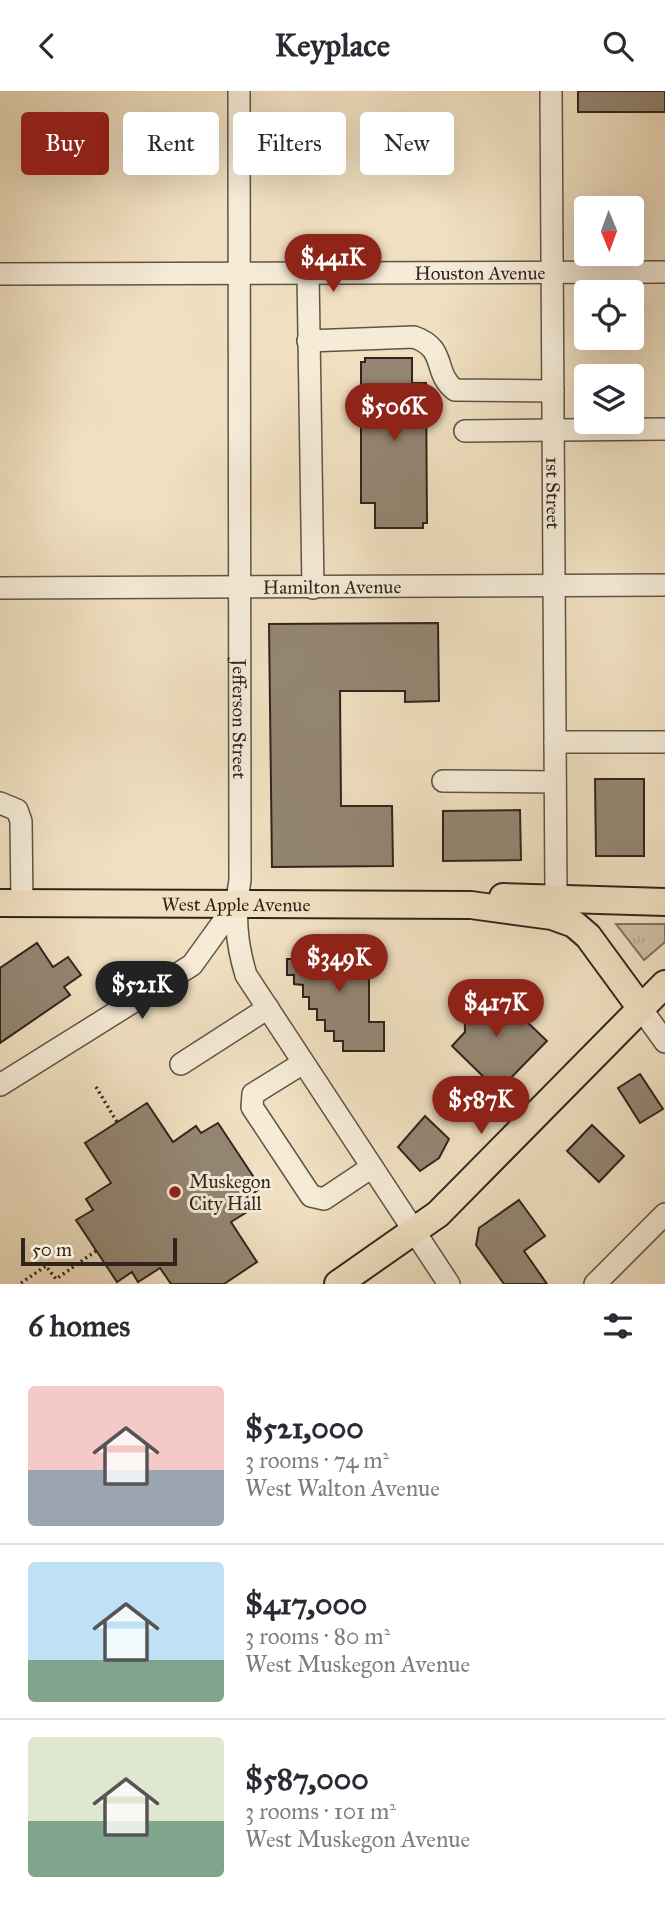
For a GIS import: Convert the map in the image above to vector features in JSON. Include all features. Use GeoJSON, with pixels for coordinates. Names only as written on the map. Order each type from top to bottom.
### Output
{"type":"FeatureCollection","features":[{"type":"Feature","properties":{"kind":"main road","name":"West Apple Avenue"},"geometry":{"type":"LineString","coordinates":[[471,905],[509,895],[665,902]]}},
{"type":"Feature","properties":{"kind":"main road","name":"West Apple Avenue"},"geometry":{"type":"LineString","coordinates":[[11,904],[471,905],[552,916],[574,925],[588,936],[640,1007]]}},
{"type":"Feature","properties":{"kind":"main road"},"geometry":{"type":"LineString","coordinates":[[338,1284],[438,1214],[665,984]]}},
{"type":"Feature","properties":{"kind":"street","name":"Jefferson Street"},"geometry":{"type":"LineString","coordinates":[[239,91],[240,880],[236,904],[236,942],[246,975],[449,1284]]}},
{"type":"Feature","properties":{"kind":"street","name":"1st Street"},"geometry":{"type":"LineString","coordinates":[[551,91],[556,896]]}},
{"type":"Feature","properties":{"kind":"street","name":"Houston Avenue"},"geometry":{"type":"LineString","coordinates":[[0,274],[665,272]]}},
{"type":"Feature","properties":{"kind":"street"},"geometry":{"type":"LineString","coordinates":[[308,273],[313,588]]}},
{"type":"Feature","properties":{"kind":"street"},"geometry":{"type":"LineString","coordinates":[[308,341],[414,337],[427,341],[438,354],[445,382],[455,390],[553,391]]}},
{"type":"Feature","properties":{"kind":"street"},"geometry":{"type":"LineString","coordinates":[[465,432],[665,429]]}},
{"type":"Feature","properties":{"kind":"street","name":"Hamilton Avenue"},"geometry":{"type":"LineString","coordinates":[[0,588],[665,585]]}},
{"type":"Feature","properties":{"kind":"street"},"geometry":{"type":"LineString","coordinates":[[555,741],[665,741]]}},
{"type":"Feature","properties":{"kind":"street"},"geometry":{"type":"LineString","coordinates":[[443,781],[555,782]]}},
{"type":"Feature","properties":{"kind":"street"},"geometry":{"type":"LineString","coordinates":[[0,803],[17,810],[21,821],[11,904]]}},
{"type":"Feature","properties":{"kind":"street"},"geometry":{"type":"LineString","coordinates":[[0,1085],[192,965],[236,904]]}},
{"type":"Feature","properties":{"kind":"street"},"geometry":{"type":"LineString","coordinates":[[640,1007],[665,1042]]}},
{"type":"Feature","properties":{"kind":"street"},"geometry":{"type":"LineString","coordinates":[[181,1064],[268,1008]]}},
{"type":"Feature","properties":{"kind":"street"},"geometry":{"type":"LineString","coordinates":[[303,1063],[253,1094],[252,1107],[311,1196],[324,1199],[372,1167]]}},
{"type":"Feature","properties":{"kind":"street"},"geometry":{"type":"LineString","coordinates":[[595,1284],[665,1214]]}},
{"type":"Feature","properties":{"kind":"path"},"geometry":{"type":"LineString","coordinates":[[96,1087],[117,1122]]}},
{"type":"Feature","properties":{"kind":"path"},"geometry":{"type":"LineString","coordinates":[[21,1283],[46,1266],[57,1282],[96,1251]]}},
{"type":"Feature","properties":{"kind":"green space"},"geometry":{"type":"Polygon","coordinates":[[[616,924],[665,924],[665,942],[644,960],[616,924]]]}},
{"type":"Feature","properties":{"kind":"building"},"geometry":{"type":"Polygon","coordinates":[[[578,91],[665,91],[665,112],[578,112],[578,91]]]}},
{"type":"Feature","properties":{"kind":"building"},"geometry":{"type":"Polygon","coordinates":[[[365,358],[412,358],[412,383],[426,383],[427,523],[423,523],[423,528],[375,528],[375,503],[361,503],[361,362],[365,362],[365,358]]]}},
{"type":"Feature","properties":{"kind":"building"},"geometry":{"type":"Polygon","coordinates":[[[438,623],[439,701],[405,702],[405,691],[340,691],[341,806],[392,806],[393,866],[272,867],[269,624],[438,623]]]}},
{"type":"Feature","properties":{"kind":"building"},"geometry":{"type":"Polygon","coordinates":[[[595,779],[644,779],[644,856],[596,856],[595,779]]]}},
{"type":"Feature","properties":{"kind":"building"},"geometry":{"type":"Polygon","coordinates":[[[520,810],[521,860],[443,861],[443,811],[520,810]]]}},
{"type":"Feature","properties":{"kind":"building"},"geometry":{"type":"Polygon","coordinates":[[[37,943],[53,967],[68,957],[81,975],[64,987],[70,995],[0,1043],[0,968],[37,943]]]}},
{"type":"Feature","properties":{"kind":"building"},"geometry":{"type":"Polygon","coordinates":[[[296,946],[362,946],[362,973],[369,973],[369,1022],[384,1022],[384,1051],[343,1051],[343,1041],[334,1041],[334,1031],[325,1031],[325,1020],[317,1020],[317,1009],[309,1009],[309,997],[303,997],[303,985],[294,984],[294,975],[287,975],[287,959],[296,959],[296,946]]]}},
{"type":"Feature","properties":{"kind":"building"},"geometry":{"type":"Polygon","coordinates":[[[498,994],[547,1041],[498,1091],[452,1046],[465,1032],[464,995],[498,994]]]}},
{"type":"Feature","properties":{"kind":"building"},"geometry":{"type":"Polygon","coordinates":[[[640,1074],[663,1109],[640,1123],[618,1088],[640,1074]]]}},
{"type":"Feature","properties":{"kind":"building","name":"Muskegon City Hall"},"geometry":{"type":"Polygon","coordinates":[[[147,1103],[173,1142],[196,1126],[201,1133],[218,1123],[261,1188],[248,1197],[255,1207],[231,1222],[257,1262],[224,1284],[171,1284],[160,1268],[138,1282],[132,1272],[117,1282],[76,1220],[93,1210],[86,1199],[111,1183],[85,1143],[147,1103]]]}},
{"type":"Feature","properties":{"kind":"building"},"geometry":{"type":"Polygon","coordinates":[[[425,1116],[449,1139],[439,1158],[420,1171],[398,1147],[425,1116]]]}},
{"type":"Feature","properties":{"kind":"building"},"geometry":{"type":"Polygon","coordinates":[[[592,1125],[624,1156],[599,1182],[567,1151],[592,1125]]]}},
{"type":"Feature","properties":{"kind":"building"},"geometry":{"type":"Polygon","coordinates":[[[519,1200],[545,1236],[524,1251],[547,1284],[504,1284],[476,1245],[479,1228],[519,1200]]]}},
{"type":"Feature","properties":{"kind":"place","name":"Muskegon City Hall"},"geometry":{"type":"Point","coordinates":[175,1192]}}]}
